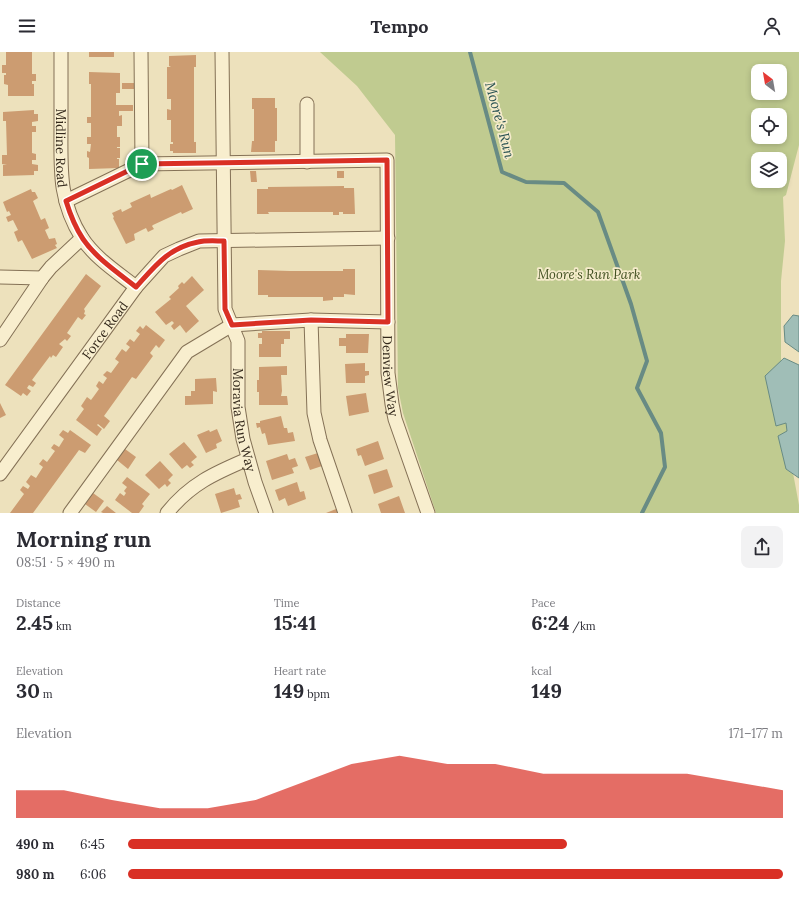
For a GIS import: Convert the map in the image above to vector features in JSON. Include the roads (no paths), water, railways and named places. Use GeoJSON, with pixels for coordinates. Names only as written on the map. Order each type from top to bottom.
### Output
{"type":"FeatureCollection","features":[{"type":"Feature","properties":{"kind":"street","name":"Midline Road"},"geometry":{"type":"LineString","coordinates":[[61,52],[61,162],[62,185],[66,201],[71,216],[82,238],[105,262],[136,287]]}},
{"type":"Feature","properties":{"kind":"street"},"geometry":{"type":"LineString","coordinates":[[141,52],[142,164]]}},
{"type":"Feature","properties":{"kind":"street","name":"Moravia Run Way"},"geometry":{"type":"LineString","coordinates":[[222,52],[225,309],[238,341],[238,407],[242,432],[248,459],[266,513]]}},
{"type":"Feature","properties":{"kind":"street"},"geometry":{"type":"LineString","coordinates":[[66,201],[142,164],[307,162],[307,104]]}},
{"type":"Feature","properties":{"kind":"street","name":"Denview Way"},"geometry":{"type":"LineString","coordinates":[[307,162],[387,160],[388,373],[395,420],[428,513]]}},
{"type":"Feature","properties":{"kind":"street"},"geometry":{"type":"LineString","coordinates":[[0,340],[42,278],[51,267],[82,238]]}},
{"type":"Feature","properties":{"kind":"street","name":"Force Road"},"geometry":{"type":"LineString","coordinates":[[0,474],[136,287],[164,256],[199,242],[388,238]]}},
{"type":"Feature","properties":{"kind":"street"},"geometry":{"type":"LineString","coordinates":[[0,277],[42,278]]}},
{"type":"Feature","properties":{"kind":"street"},"geometry":{"type":"LineString","coordinates":[[70,513],[187,352],[232,325],[311,320],[388,322]]}},
{"type":"Feature","properties":{"kind":"street"},"geometry":{"type":"LineString","coordinates":[[311,320],[314,413],[320,440],[345,513]]}},
{"type":"Feature","properties":{"kind":"street"},"geometry":{"type":"LineString","coordinates":[[174,510],[189,490],[201,481],[248,459]]}},
{"type":"Feature","properties":{"kind":"water"},"geometry":{"type":"Polygon","coordinates":[[[793,315],[799,316],[799,352],[785,342],[784,326],[793,315]]]}},
{"type":"Feature","properties":{"kind":"water"},"geometry":{"type":"Polygon","coordinates":[[[784,358],[799,365],[799,478],[786,469],[778,436],[787,431],[786,423],[776,426],[765,376],[784,358]]]}},
{"type":"Feature","properties":{"kind":"waterway","name":"Moore's Run"},"geometry":{"type":"LineString","coordinates":[[470,52],[502,172],[526,182],[564,183],[598,212],[631,304],[647,361],[637,388],[661,433],[665,467],[642,513]]}},
{"type":"Feature","properties":{"kind":"park label","name":"Moore's Run Park"},"geometry":{"type":"Point","coordinates":[589,274]}}]}
